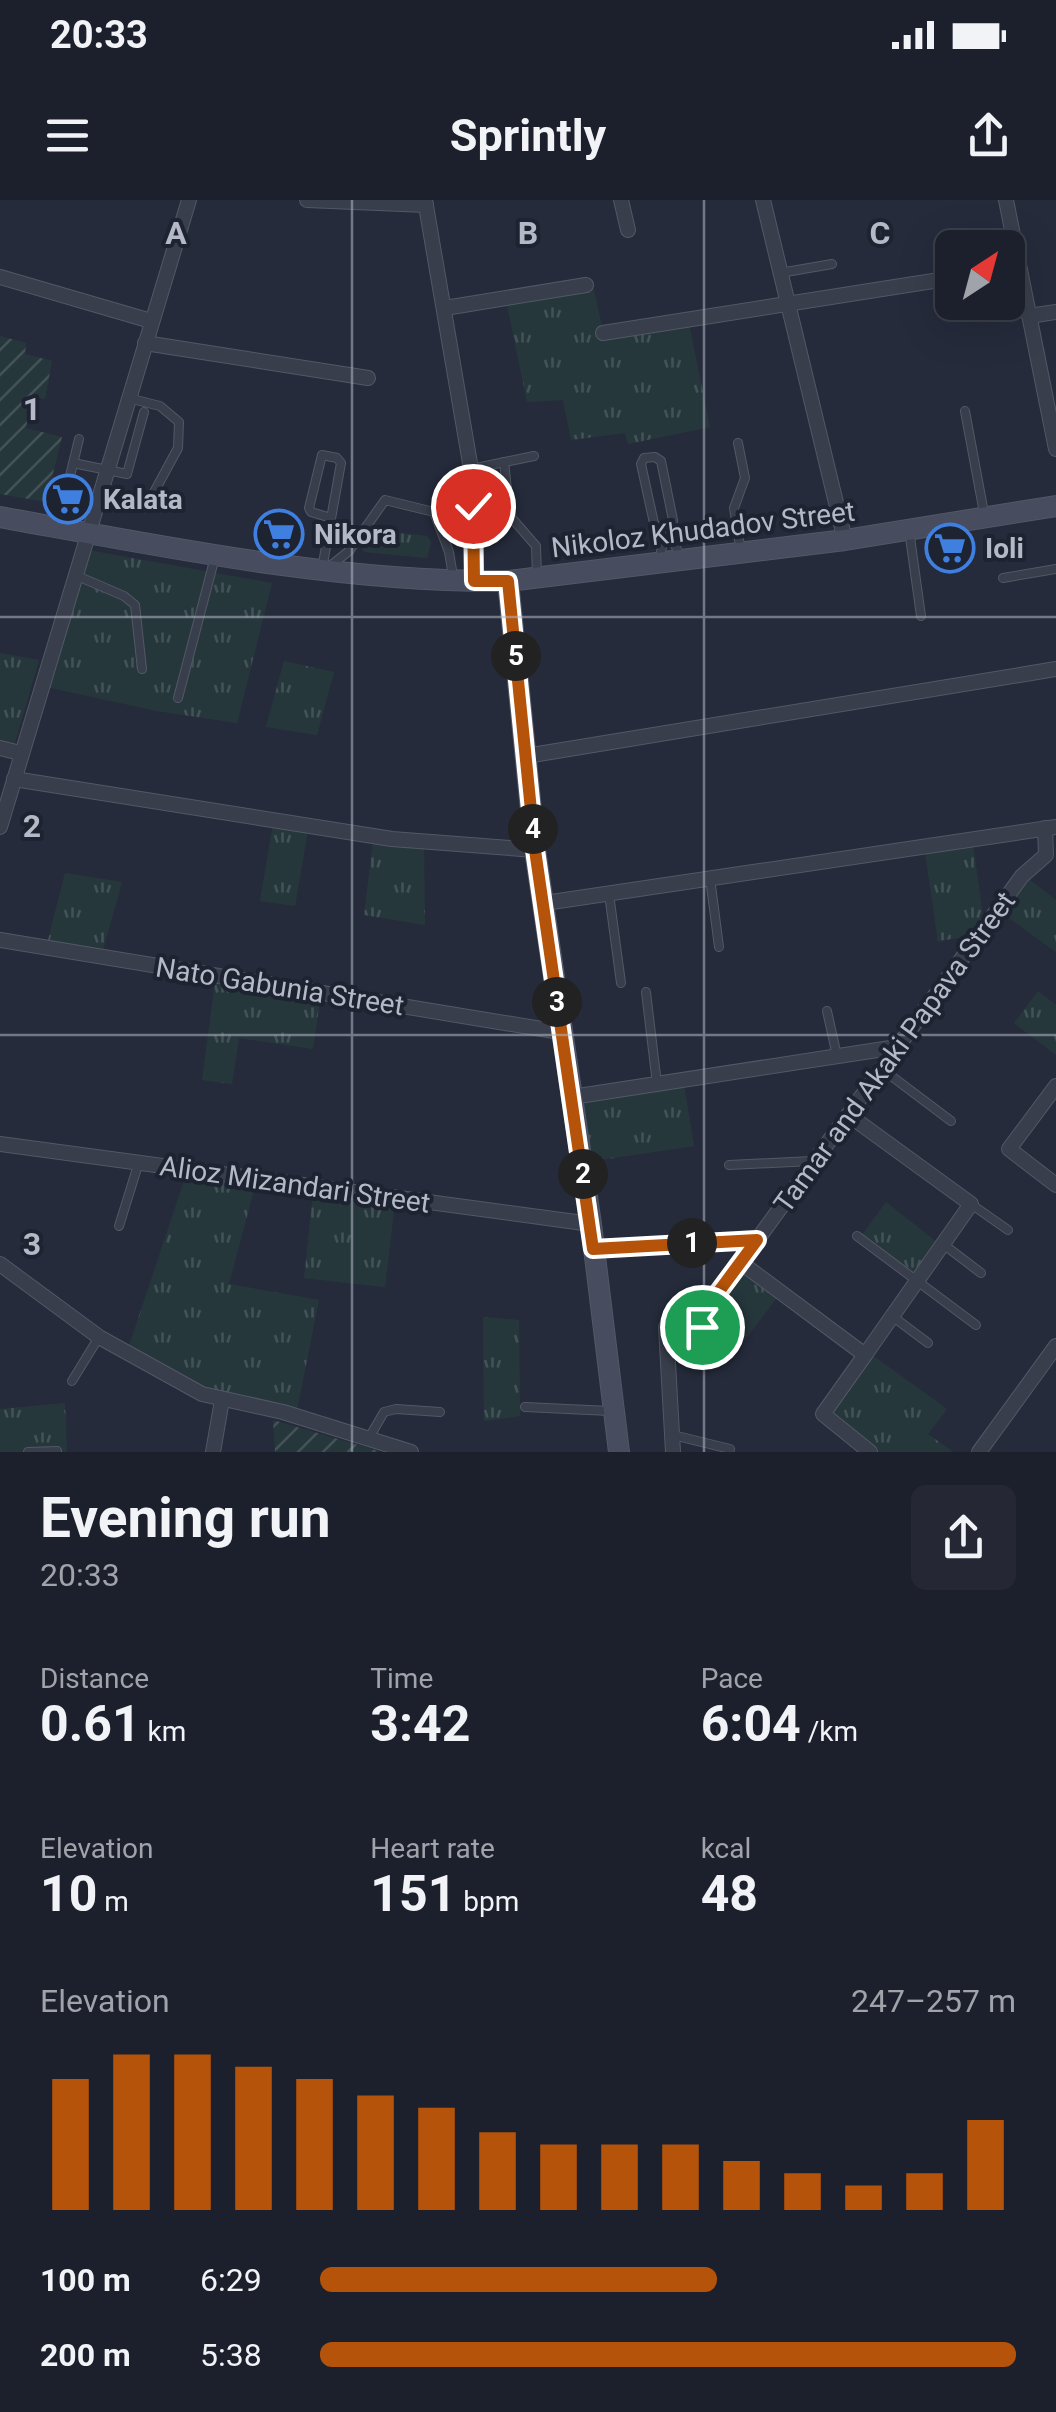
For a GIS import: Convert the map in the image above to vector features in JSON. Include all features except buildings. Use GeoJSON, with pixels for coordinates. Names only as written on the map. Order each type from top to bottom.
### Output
{"type":"FeatureCollection","features":[{"type":"Feature","properties":{"kind":"main road","name":"Nikoloz Khudadov Street"},"geometry":{"type":"LineString","coordinates":[[0,517],[324,570],[508,581],[845,540],[1056,506]]}},
{"type":"Feature","properties":{"kind":"main road"},"geometry":{"type":"LineString","coordinates":[[508,581],[535,850],[591,1224],[619,1452]]}},
{"type":"Feature","properties":{"kind":"street"},"geometry":{"type":"LineString","coordinates":[[0,827],[189,200]]}},
{"type":"Feature","properties":{"kind":"street"},"geometry":{"type":"LineString","coordinates":[[307,200],[429,202],[471,469],[464,581]]}},
{"type":"Feature","properties":{"kind":"street"},"geometry":{"type":"LineString","coordinates":[[622,200],[628,230]]}},
{"type":"Feature","properties":{"kind":"street"},"geometry":{"type":"LineString","coordinates":[[763,200],[845,540]]}},
{"type":"Feature","properties":{"kind":"street"},"geometry":{"type":"LineString","coordinates":[[1006,200],[1009,230]]}},
{"type":"Feature","properties":{"kind":"street"},"geometry":{"type":"LineString","coordinates":[[0,278],[151,321]]}},
{"type":"Feature","properties":{"kind":"street"},"geometry":{"type":"LineString","coordinates":[[603,333],[935,280]]}},
{"type":"Feature","properties":{"kind":"street"},"geometry":{"type":"LineString","coordinates":[[445,308],[586,285]]}},
{"type":"Feature","properties":{"kind":"street"},"geometry":{"type":"LineString","coordinates":[[1025,303],[1056,449]]}},
{"type":"Feature","properties":{"kind":"street"},"geometry":{"type":"LineString","coordinates":[[1030,316],[1056,312]]}},
{"type":"Feature","properties":{"kind":"street"},"geometry":{"type":"LineString","coordinates":[[145,343],[368,378]]}},
{"type":"Feature","properties":{"kind":"street"},"geometry":{"type":"LineString","coordinates":[[526,756],[1056,669]]}},
{"type":"Feature","properties":{"kind":"street"},"geometry":{"type":"LineString","coordinates":[[0,748],[20,752]]}},
{"type":"Feature","properties":{"kind":"street"},"geometry":{"type":"LineString","coordinates":[[14,779],[392,838],[535,850]]}},
{"type":"Feature","properties":{"kind":"street"},"geometry":{"type":"LineString","coordinates":[[544,903],[1050,828]]}},
{"type":"Feature","properties":{"kind":"street","name":"Tamar and Akaki Papava Street"},"geometry":{"type":"LineString","coordinates":[[593,1249],[757,1240],[1022,876],[1046,855],[1050,828]]}},
{"type":"Feature","properties":{"kind":"street","name":"Nato Gabunia Street"},"geometry":{"type":"LineString","coordinates":[[0,940],[560,1032]]}},
{"type":"Feature","properties":{"kind":"street"},"geometry":{"type":"LineString","coordinates":[[572,1097],[897,1047]]}},
{"type":"Feature","properties":{"kind":"street"},"geometry":{"type":"LineString","coordinates":[[1056,1086],[1008,1150],[1056,1185]]}},
{"type":"Feature","properties":{"kind":"street"},"geometry":{"type":"LineString","coordinates":[[850,1116],[971,1204],[823,1414],[870,1452]]}},
{"type":"Feature","properties":{"kind":"street","name":"Alioz Mizandari Street"},"geometry":{"type":"LineString","coordinates":[[0,1144],[591,1224]]}},
{"type":"Feature","properties":{"kind":"street"},"geometry":{"type":"LineString","coordinates":[[697,1321],[757,1240]]}},
{"type":"Feature","properties":{"kind":"street"},"geometry":{"type":"LineString","coordinates":[[740,1262],[865,1354]]}},
{"type":"Feature","properties":{"kind":"street"},"geometry":{"type":"LineString","coordinates":[[0,1264],[99,1337],[202,1394],[283,1412],[411,1452]]}},
{"type":"Feature","properties":{"kind":"street"},"geometry":{"type":"LineString","coordinates":[[666,1327],[673,1452]]}},
{"type":"Feature","properties":{"kind":"street"},"geometry":{"type":"LineString","coordinates":[[979,1452],[1056,1346]]}},
{"type":"Feature","properties":{"kind":"street"},"geometry":{"type":"LineString","coordinates":[[213,1452],[222,1400]]}},
{"type":"Feature","properties":{"kind":"lane"},"geometry":{"type":"LineString","coordinates":[[780,273],[832,264]]}},
{"type":"Feature","properties":{"kind":"lane"},"geometry":{"type":"LineString","coordinates":[[128,398],[160,406],[179,422],[178,448],[152,496]]}},
{"type":"Feature","properties":{"kind":"lane"},"geometry":{"type":"LineString","coordinates":[[73,463],[127,474],[144,412]]}},
{"type":"Feature","properties":{"kind":"lane"},"geometry":{"type":"LineString","coordinates":[[966,412],[985,518]]}},
{"type":"Feature","properties":{"kind":"lane"},"geometry":{"type":"LineString","coordinates":[[70,476],[79,439]]}},
{"type":"Feature","properties":{"kind":"lane"},"geometry":{"type":"LineString","coordinates":[[738,443],[746,478],[734,508],[740,552]]}},
{"type":"Feature","properties":{"kind":"lane"},"geometry":{"type":"LineString","coordinates":[[324,570],[341,463],[337,458],[322,455],[309,508],[330,518]]}},
{"type":"Feature","properties":{"kind":"lane"},"geometry":{"type":"LineString","coordinates":[[471,469],[534,456]]}},
{"type":"Feature","properties":{"kind":"lane"},"geometry":{"type":"LineString","coordinates":[[659,562],[664,536],[654,523],[641,464],[644,458],[661,461],[673,520],[672,536],[682,560]]}},
{"type":"Feature","properties":{"kind":"lane"},"geometry":{"type":"LineString","coordinates":[[504,462],[510,516],[536,546],[536,578]]}},
{"type":"Feature","properties":{"kind":"lane"},"geometry":{"type":"LineString","coordinates":[[324,570],[349,552],[386,500],[434,512],[464,581]]}},
{"type":"Feature","properties":{"kind":"lane"},"geometry":{"type":"LineString","coordinates":[[909,530],[921,616]]}},
{"type":"Feature","properties":{"kind":"lane"},"geometry":{"type":"LineString","coordinates":[[178,698],[216,553]]}},
{"type":"Feature","properties":{"kind":"lane"},"geometry":{"type":"LineString","coordinates":[[1003,578],[1056,569]]}},
{"type":"Feature","properties":{"kind":"lane"},"geometry":{"type":"LineString","coordinates":[[75,575],[124,596],[134,606],[142,669]]}},
{"type":"Feature","properties":{"kind":"lane"},"geometry":{"type":"LineString","coordinates":[[710,878],[719,947]]}},
{"type":"Feature","properties":{"kind":"lane"},"geometry":{"type":"LineString","coordinates":[[609,894],[621,983]]}},
{"type":"Feature","properties":{"kind":"lane"},"geometry":{"type":"LineString","coordinates":[[646,992],[657,1084]]}},
{"type":"Feature","properties":{"kind":"lane"},"geometry":{"type":"LineString","coordinates":[[828,1011],[837,1056]]}},
{"type":"Feature","properties":{"kind":"lane"},"geometry":{"type":"LineString","coordinates":[[882,1069],[951,1120]]}},
{"type":"Feature","properties":{"kind":"lane"},"geometry":{"type":"LineString","coordinates":[[729,1165],[816,1161]]}},
{"type":"Feature","properties":{"kind":"lane"},"geometry":{"type":"LineString","coordinates":[[119,1226],[139,1162]]}},
{"type":"Feature","properties":{"kind":"lane"},"geometry":{"type":"LineString","coordinates":[[971,1204],[1008,1230]]}},
{"type":"Feature","properties":{"kind":"lane"},"geometry":{"type":"LineString","coordinates":[[857,1236],[976,1325]]}},
{"type":"Feature","properties":{"kind":"lane"},"geometry":{"type":"LineString","coordinates":[[943,1244],[982,1273]]}},
{"type":"Feature","properties":{"kind":"lane"},"geometry":{"type":"LineString","coordinates":[[697,1321],[711,1332],[723,1328],[720,1291]]}},
{"type":"Feature","properties":{"kind":"lane"},"geometry":{"type":"LineString","coordinates":[[892,1315],[928,1344]]}},
{"type":"Feature","properties":{"kind":"lane"},"geometry":{"type":"LineString","coordinates":[[72,1381],[99,1337]]}},
{"type":"Feature","properties":{"kind":"lane"},"geometry":{"type":"LineString","coordinates":[[525,1406],[614,1412]]}},
{"type":"Feature","properties":{"kind":"lane"},"geometry":{"type":"LineString","coordinates":[[369,1438],[384,1412],[396,1408],[440,1412]]}},
{"type":"Feature","properties":{"kind":"lane"},"geometry":{"type":"LineString","coordinates":[[672,1435],[729,1452]]}},
{"type":"Feature","properties":{"kind":"lane"},"geometry":{"type":"LineString","coordinates":[[28,1452],[57,1451]]}},
{"type":"Feature","properties":{"kind":"green space"},"geometry":{"type":"Polygon","coordinates":[[[593,286],[605,340],[689,324],[710,427],[628,444],[625,433],[571,440],[563,400],[527,402],[507,305],[593,286]]]}},
{"type":"Feature","properties":{"kind":"green space"},"geometry":{"type":"Polygon","coordinates":[[[0,336],[26,343],[25,354],[52,361],[45,399],[32,397],[26,428],[62,437],[46,502],[0,494],[0,336]]]}},
{"type":"Feature","properties":{"kind":"green space"},"geometry":{"type":"Polygon","coordinates":[[[368,530],[427,536],[431,542],[427,558],[364,552],[359,543],[368,530]]]}},
{"type":"Feature","properties":{"kind":"green space"},"geometry":{"type":"Polygon","coordinates":[[[88,550],[272,583],[237,723],[157,711],[46,687],[88,550]]]}},
{"type":"Feature","properties":{"kind":"green space"},"geometry":{"type":"Polygon","coordinates":[[[0,653],[39,660],[14,746],[0,743],[0,653]]]}},
{"type":"Feature","properties":{"kind":"green space"},"geometry":{"type":"Polygon","coordinates":[[[284,661],[334,672],[317,735],[266,727],[284,661]]]}},
{"type":"Feature","properties":{"kind":"green space"},"geometry":{"type":"Polygon","coordinates":[[[273,824],[308,830],[295,906],[260,901],[273,824]]]}},
{"type":"Feature","properties":{"kind":"green space"},"geometry":{"type":"Polygon","coordinates":[[[373,842],[424,847],[425,925],[364,915],[373,842]]]}},
{"type":"Feature","properties":{"kind":"green space"},"geometry":{"type":"Polygon","coordinates":[[[973,845],[984,923],[973,936],[938,941],[925,852],[973,845]]]}},
{"type":"Feature","properties":{"kind":"green space"},"geometry":{"type":"Polygon","coordinates":[[[65,873],[122,882],[102,953],[47,944],[65,873]]]}},
{"type":"Feature","properties":{"kind":"green space"},"geometry":{"type":"Polygon","coordinates":[[[1027,878],[1056,900],[1056,952],[1002,913],[1027,878]]]}},
{"type":"Feature","properties":{"kind":"green space"},"geometry":{"type":"Polygon","coordinates":[[[215,983],[320,1000],[313,1049],[239,1038],[232,1084],[202,1080],[215,983]]]}},
{"type":"Feature","properties":{"kind":"green space"},"geometry":{"type":"Polygon","coordinates":[[[1038,991],[1056,1005],[1056,1055],[1014,1023],[1038,991]]]}},
{"type":"Feature","properties":{"kind":"green space"},"geometry":{"type":"Polygon","coordinates":[[[684,1085],[694,1146],[587,1162],[578,1101],[684,1085]]]}},
{"type":"Feature","properties":{"kind":"green space"},"geometry":{"type":"Polygon","coordinates":[[[186,1175],[255,1186],[229,1284],[319,1300],[297,1410],[206,1393],[128,1349],[186,1175]]]}},
{"type":"Feature","properties":{"kind":"green space"},"geometry":{"type":"Polygon","coordinates":[[[313,1194],[395,1202],[385,1287],[304,1278],[313,1194]]]}},
{"type":"Feature","properties":{"kind":"green space"},"geometry":{"type":"Polygon","coordinates":[[[886,1202],[939,1244],[917,1274],[862,1235],[886,1202]]]}},
{"type":"Feature","properties":{"kind":"green space"},"geometry":{"type":"Polygon","coordinates":[[[744,1270],[778,1296],[733,1356],[701,1332],[744,1270]]]}},
{"type":"Feature","properties":{"kind":"green space"},"geometry":{"type":"Polygon","coordinates":[[[483,1317],[519,1320],[520,1416],[484,1421],[483,1317]]]}},
{"type":"Feature","properties":{"kind":"green space"},"geometry":{"type":"Polygon","coordinates":[[[872,1355],[947,1409],[928,1434],[953,1452],[876,1452],[835,1419],[834,1407],[872,1355]]]}},
{"type":"Feature","properties":{"kind":"green space"},"geometry":{"type":"Polygon","coordinates":[[[65,1403],[67,1452],[0,1452],[0,1409],[65,1403]]]}},
{"type":"Feature","properties":{"kind":"green space"},"geometry":{"type":"Polygon","coordinates":[[[273,1420],[372,1449],[381,1452],[275,1452],[273,1420]]]}},
{"type":"Feature","properties":{"kind":"place","name":"Kalata"},"geometry":{"type":"Point","coordinates":[68,499]}},
{"type":"Feature","properties":{"kind":"place","name":"Nikora"},"geometry":{"type":"Point","coordinates":[279,534]}},
{"type":"Feature","properties":{"kind":"place","name":"Ioli"},"geometry":{"type":"Point","coordinates":[950,548]}},
{"type":"Feature","properties":{"kind":"route"},"geometry":{"type":"LineString","coordinates":[[473,506],[474,581],[508,581],[535,850],[593,1249],[757,1240],[697,1321],[702,1327]]}}]}
